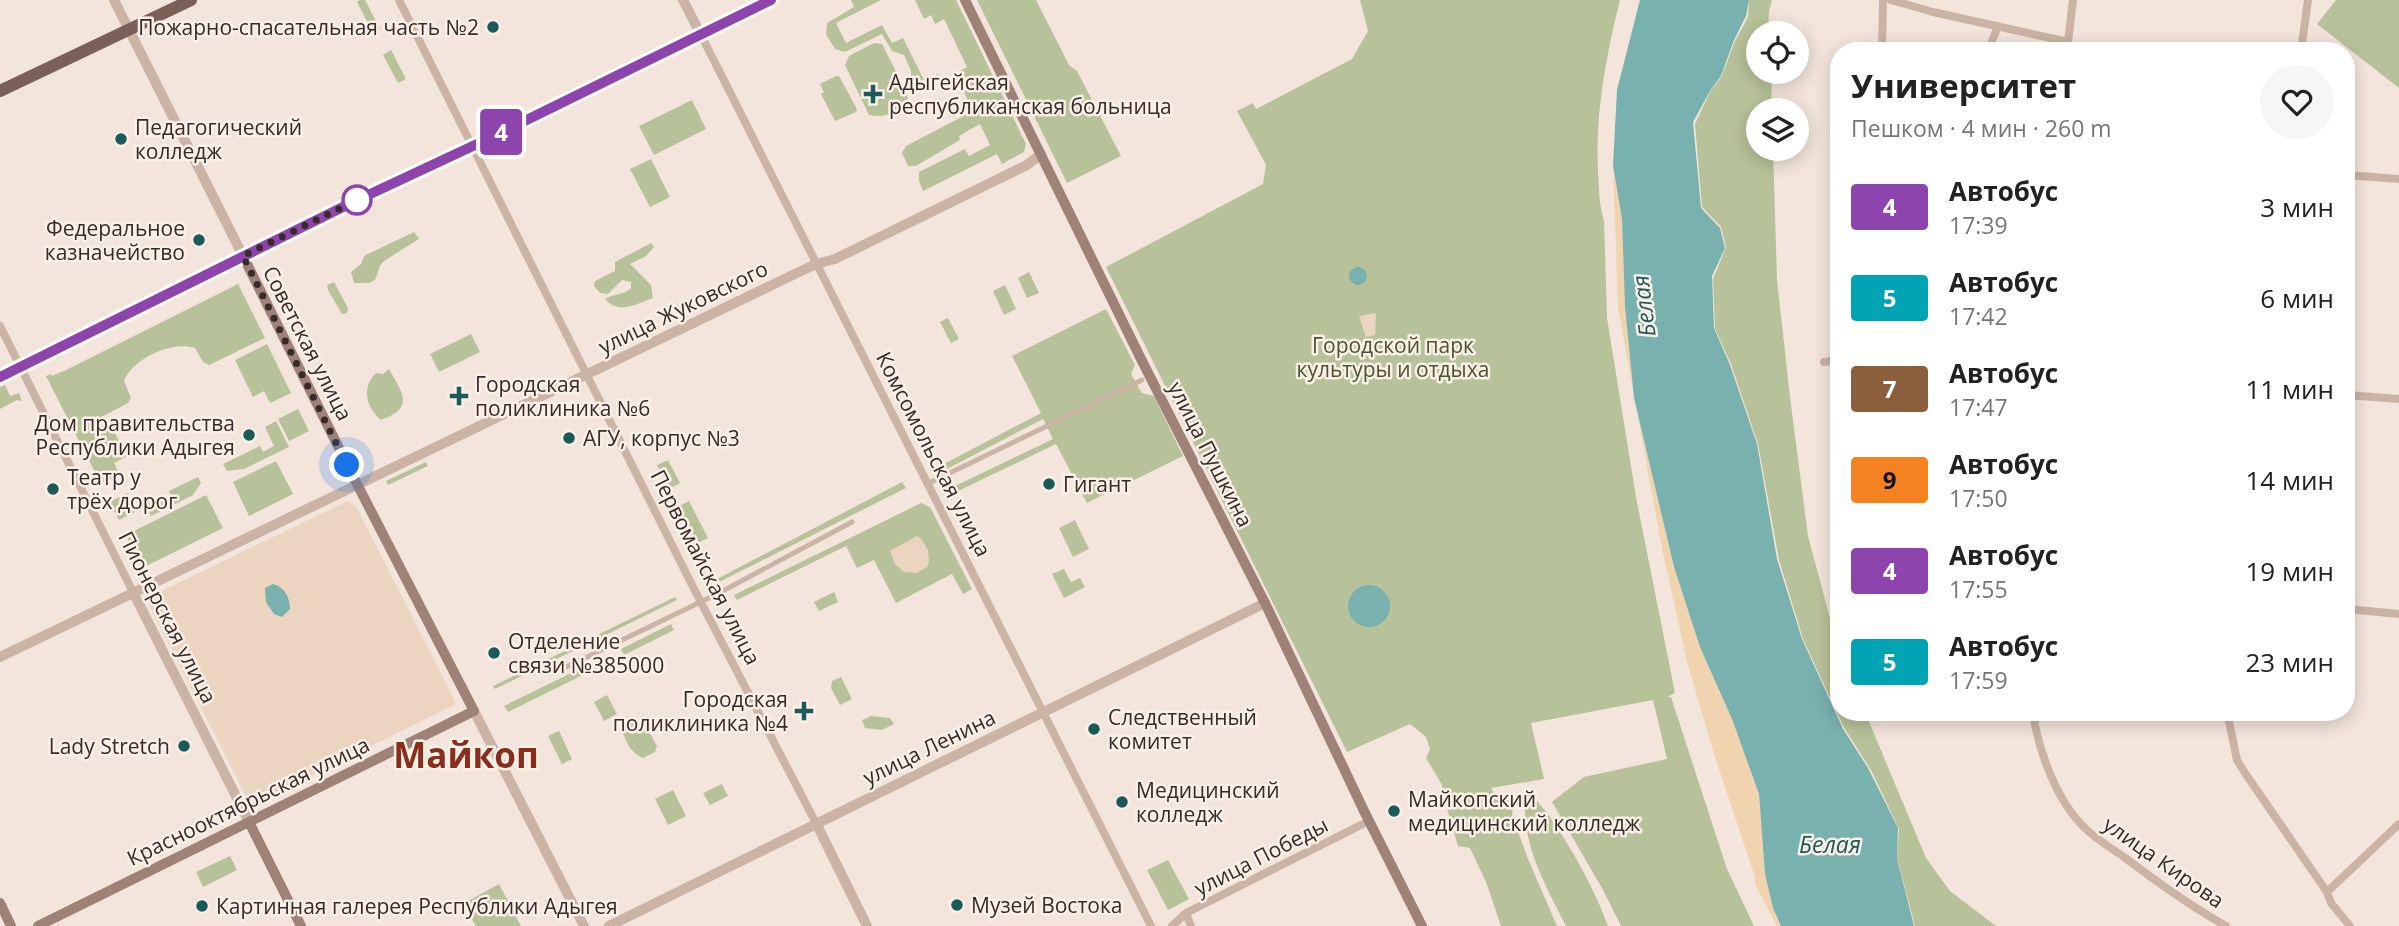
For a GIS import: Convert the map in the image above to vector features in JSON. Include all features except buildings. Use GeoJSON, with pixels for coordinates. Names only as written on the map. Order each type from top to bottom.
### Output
{"type":"FeatureCollection","features":[{"type":"Feature","properties":{"kind":"main road"},"geometry":{"type":"LineString","coordinates":[[0,91],[191,0]]}},
{"type":"Feature","properties":{"kind":"main road"},"geometry":{"type":"LineString","coordinates":[[0,377],[771,0]]}},
{"type":"Feature","properties":{"kind":"main road","name":"улица Пушкина"},"geometry":{"type":"LineString","coordinates":[[965,0],[1146,378],[1265,603],[1418,924]]}},
{"type":"Feature","properties":{"kind":"main road","name":"Советская улица"},"geometry":{"type":"LineString","coordinates":[[243,256],[474,711]]}},
{"type":"Feature","properties":{"kind":"main road","name":"Краснооктябрьская улица"},"geometry":{"type":"LineString","coordinates":[[38,926],[474,711]]}},
{"type":"Feature","properties":{"kind":"main road","name":"Пионерская улица"},"geometry":{"type":"LineString","coordinates":[[249,822],[301,926]]}},
{"type":"Feature","properties":{"kind":"main road"},"geometry":{"type":"LineString","coordinates":[[0,903],[12,926]]}},
{"type":"Feature","properties":{"kind":"street","name":"Советская улица"},"geometry":{"type":"LineString","coordinates":[[114,0],[243,256]]}},
{"type":"Feature","properties":{"kind":"street","name":"Первомайская улица"},"geometry":{"type":"LineString","coordinates":[[399,0],[700,601],[867,926]]}},
{"type":"Feature","properties":{"kind":"street","name":"Комсомольская улица"},"geometry":{"type":"LineString","coordinates":[[683,0],[1151,926]]}},
{"type":"Feature","properties":{"kind":"street"},"geometry":{"type":"LineString","coordinates":[[1882,42],[1883,0]]}},
{"type":"Feature","properties":{"kind":"street"},"geometry":{"type":"LineString","coordinates":[[1891,0],[2051,42]]}},
{"type":"Feature","properties":{"kind":"street"},"geometry":{"type":"LineString","coordinates":[[2068,42],[2073,0]]}},
{"type":"Feature","properties":{"kind":"street"},"geometry":{"type":"LineString","coordinates":[[2302,42],[2308,0]]}},
{"type":"Feature","properties":{"kind":"street"},"geometry":{"type":"LineString","coordinates":[[1992,42],[1998,26]]}},
{"type":"Feature","properties":{"kind":"street","name":"улица Жуковского"},"geometry":{"type":"LineString","coordinates":[[0,657],[816,264],[835,259],[1027,165],[1041,155]]}},
{"type":"Feature","properties":{"kind":"street"},"geometry":{"type":"LineString","coordinates":[[2355,176],[2399,179]]}},
{"type":"Feature","properties":{"kind":"street","name":"Пионерская улица"},"geometry":{"type":"LineString","coordinates":[[0,326],[249,822]]}},
{"type":"Feature","properties":{"kind":"street"},"geometry":{"type":"LineString","coordinates":[[1824,362],[1830,361]]}},
{"type":"Feature","properties":{"kind":"street"},"geometry":{"type":"LineString","coordinates":[[927,484],[1146,378]]}},
{"type":"Feature","properties":{"kind":"street"},"geometry":{"type":"LineString","coordinates":[[2355,395],[2399,398]]}},
{"type":"Feature","properties":{"kind":"street"},"geometry":{"type":"LineString","coordinates":[[554,673],[852,522]]}},
{"type":"Feature","properties":{"kind":"street","name":"улица Ленина"},"geometry":{"type":"LineString","coordinates":[[609,926],[1265,603]]}},
{"type":"Feature","properties":{"kind":"street"},"geometry":{"type":"LineString","coordinates":[[2355,610],[2399,614]]}},
{"type":"Feature","properties":{"kind":"street","name":"Советская улица"},"geometry":{"type":"LineString","coordinates":[[474,711],[584,926]]}},
{"type":"Feature","properties":{"kind":"street","name":"улица Кирова"},"geometry":{"type":"LineString","coordinates":[[2034,721],[2048,768],[2065,803],[2084,828],[2185,903],[2226,926]]}},
{"type":"Feature","properties":{"kind":"street"},"geometry":{"type":"LineString","coordinates":[[2229,721],[2237,760],[2328,892],[2331,903],[2350,926]]}},
{"type":"Feature","properties":{"kind":"street","name":"улица Победы"},"geometry":{"type":"LineString","coordinates":[[1172,926],[1185,914],[1369,821]]}},
{"type":"Feature","properties":{"kind":"street"},"geometry":{"type":"LineString","coordinates":[[2328,892],[2399,824]]}},
{"type":"Feature","properties":{"kind":"street"},"geometry":{"type":"LineString","coordinates":[[1185,914],[1191,926]]}},
{"type":"Feature","properties":{"kind":"green space"},"geometry":{"type":"Polygon","coordinates":[[[365,0],[380,29],[373,33],[357,2],[365,0]]]}},
{"type":"Feature","properties":{"kind":"green space"},"geometry":{"type":"Polygon","coordinates":[[[851,0],[881,0],[836,23],[846,43],[882,25],[892,43],[903,38],[924,80],[914,85],[904,55],[892,51],[882,34],[845,52],[835,49],[826,34],[827,23],[854,7],[851,0]]]}},
{"type":"Feature","properties":{"kind":"green space"},"geometry":{"type":"Polygon","coordinates":[[[915,0],[956,0],[1026,144],[1024,152],[1002,164],[997,154],[923,191],[919,172],[965,149],[969,156],[990,145],[980,124],[959,136],[960,140],[916,166],[908,166],[902,153],[906,146],[973,111],[955,74],[967,67],[944,19],[935,24],[931,15],[924,19],[915,0]]]}},
{"type":"Feature","properties":{"kind":"green space"},"geometry":{"type":"Polygon","coordinates":[[[977,0],[1036,0],[1069,65],[1077,71],[1121,156],[1067,183],[977,0]]]}},
{"type":"Feature","properties":{"kind":"green space","name":"Городской парк культуры и отдыха"},"geometry":{"type":"Polygon","coordinates":[[[1360,0],[1620,0],[1606,64],[1598,129],[1607,318],[1636,497],[1675,693],[1667,697],[1671,697],[1727,869],[1754,926],[1621,926],[1552,802],[1584,777],[1667,759],[1653,700],[1531,723],[1544,779],[1491,788],[1496,797],[1514,802],[1512,815],[1557,926],[1501,926],[1486,882],[1470,848],[1458,846],[1442,785],[1426,758],[1430,749],[1426,737],[1410,724],[1347,752],[1106,267],[1263,184],[1266,165],[1237,111],[1253,103],[1256,109],[1352,59],[1368,31],[1360,0]]]}},
{"type":"Feature","properties":{"kind":"green space"},"geometry":{"type":"Polygon","coordinates":[[[1749,0],[1772,0],[1769,21],[1746,21],[1746,84],[1771,84],[1772,98],[1746,98],[1746,161],[1773,161],[1777,280],[1808,536],[1830,618],[1830,698],[1803,639],[1779,560],[1758,444],[1731,364],[1715,329],[1713,279],[1726,247],[1721,227],[1702,207],[1695,124],[1710,92],[1722,76],[1734,43],[1748,17],[1749,0]]]}},
{"type":"Feature","properties":{"kind":"green space"},"geometry":{"type":"Polygon","coordinates":[[[2336,0],[2399,0],[2399,88],[2355,54],[2355,42],[2340,42],[2317,24],[2336,0]]]}},
{"type":"Feature","properties":{"kind":"green space"},"geometry":{"type":"Polygon","coordinates":[[[874,43],[882,44],[908,99],[896,111],[880,116],[869,115],[845,65],[849,56],[874,43]]]}},
{"type":"Feature","properties":{"kind":"green space"},"geometry":{"type":"Polygon","coordinates":[[[391,50],[406,79],[398,83],[383,55],[391,50]]]}},
{"type":"Feature","properties":{"kind":"green space"},"geometry":{"type":"Polygon","coordinates":[[[839,76],[857,109],[856,112],[835,121],[821,94],[824,92],[820,84],[839,76]]]}},
{"type":"Feature","properties":{"kind":"green space"},"geometry":{"type":"Polygon","coordinates":[[[692,100],[706,129],[654,155],[639,126],[692,100]]]}},
{"type":"Feature","properties":{"kind":"green space"},"geometry":{"type":"Polygon","coordinates":[[[651,159],[670,197],[650,207],[630,169],[651,159]]]}},
{"type":"Feature","properties":{"kind":"green space"},"geometry":{"type":"Polygon","coordinates":[[[414,232],[419,239],[384,261],[375,280],[369,283],[354,283],[351,272],[361,264],[364,256],[414,232]]]}},
{"type":"Feature","properties":{"kind":"green space"},"geometry":{"type":"Polygon","coordinates":[[[651,243],[654,247],[646,256],[630,264],[651,285],[653,298],[628,307],[610,304],[605,299],[628,291],[631,282],[622,280],[608,294],[600,293],[594,286],[595,281],[615,271],[615,262],[651,243]]]}},
{"type":"Feature","properties":{"kind":"green space"},"geometry":{"type":"Polygon","coordinates":[[[1029,272],[1039,293],[1027,298],[1018,278],[1029,272]]]}},
{"type":"Feature","properties":{"kind":"green space"},"geometry":{"type":"Polygon","coordinates":[[[334,282],[348,308],[347,313],[342,314],[328,290],[327,285],[334,282]]]}},
{"type":"Feature","properties":{"kind":"green space"},"geometry":{"type":"Polygon","coordinates":[[[238,284],[265,338],[209,365],[203,362],[195,348],[186,346],[154,353],[135,365],[124,381],[131,398],[128,403],[92,422],[95,428],[109,422],[127,456],[114,463],[120,475],[101,484],[46,376],[66,370],[238,284]]]}},
{"type":"Feature","properties":{"kind":"green space"},"geometry":{"type":"Polygon","coordinates":[[[1005,285],[1016,309],[1004,315],[993,291],[1005,285]]]}},
{"type":"Feature","properties":{"kind":"green space"},"geometry":{"type":"Polygon","coordinates":[[[1106,309],[1135,365],[1131,374],[1142,393],[1154,396],[1183,456],[1087,503],[1056,444],[956,492],[953,487],[1053,439],[1043,419],[945,470],[942,465],[1041,413],[1012,356],[1106,309]]]}},
{"type":"Feature","properties":{"kind":"green space"},"geometry":{"type":"Polygon","coordinates":[[[948,318],[959,339],[951,343],[940,322],[948,318]]]}},
{"type":"Feature","properties":{"kind":"green space"},"geometry":{"type":"Polygon","coordinates":[[[471,334],[480,352],[439,372],[430,354],[471,334]]]}},
{"type":"Feature","properties":{"kind":"green space"},"geometry":{"type":"Polygon","coordinates":[[[267,344],[291,393],[270,403],[264,391],[253,397],[235,360],[267,344]]]}},
{"type":"Feature","properties":{"kind":"green space"},"geometry":{"type":"Polygon","coordinates":[[[389,369],[403,399],[399,410],[381,420],[369,404],[367,391],[376,373],[383,374],[389,369]]]}},
{"type":"Feature","properties":{"kind":"green space"},"geometry":{"type":"Polygon","coordinates":[[[5,385],[10,396],[19,393],[22,401],[17,400],[0,409],[0,387],[5,385]]]}},
{"type":"Feature","properties":{"kind":"green space"},"geometry":{"type":"Polygon","coordinates":[[[298,409],[309,431],[289,441],[278,419],[298,409]]]}},
{"type":"Feature","properties":{"kind":"green space"},"geometry":{"type":"Polygon","coordinates":[[[276,421],[289,447],[244,469],[227,471],[223,464],[260,446],[263,452],[274,446],[265,427],[276,421]]]}},
{"type":"Feature","properties":{"kind":"green space"},"geometry":{"type":"Polygon","coordinates":[[[668,460],[680,483],[669,489],[657,465],[668,460]]]}},
{"type":"Feature","properties":{"kind":"green space"},"geometry":{"type":"Polygon","coordinates":[[[276,461],[293,494],[249,516],[233,482],[276,461]]]}},
{"type":"Feature","properties":{"kind":"green space"},"geometry":{"type":"Polygon","coordinates":[[[426,462],[428,466],[388,485],[386,481],[426,462]]]}},
{"type":"Feature","properties":{"kind":"green space"},"geometry":{"type":"Polygon","coordinates":[[[198,477],[201,483],[193,495],[151,516],[146,505],[171,497],[169,491],[198,477]]]}},
{"type":"Feature","properties":{"kind":"green space"},"geometry":{"type":"Polygon","coordinates":[[[902,482],[906,488],[719,582],[717,579],[902,482]]]}},
{"type":"Feature","properties":{"kind":"green space"},"geometry":{"type":"Polygon","coordinates":[[[128,493],[137,511],[119,520],[109,502],[128,493]]]}},
{"type":"Feature","properties":{"kind":"green space"},"geometry":{"type":"Polygon","coordinates":[[[206,495],[223,528],[142,568],[126,535],[206,495]]]}},
{"type":"Feature","properties":{"kind":"green space"},"geometry":{"type":"Polygon","coordinates":[[[689,501],[708,538],[698,543],[679,506],[689,501]]]}},
{"type":"Feature","properties":{"kind":"green space"},"geometry":{"type":"Polygon","coordinates":[[[921,503],[930,507],[972,589],[963,594],[952,574],[896,603],[874,560],[857,568],[846,546],[737,600],[734,595],[921,503]]]}},
{"type":"Feature","properties":{"kind":"green space"},"geometry":{"type":"Polygon","coordinates":[[[1075,520],[1089,549],[1073,557],[1059,528],[1075,520]]]}},
{"type":"Feature","properties":{"kind":"green space"},"geometry":{"type":"Polygon","coordinates":[[[1064,569],[1071,582],[1080,578],[1085,587],[1064,598],[1052,574],[1064,569]]]}},
{"type":"Feature","properties":{"kind":"green space"},"geometry":{"type":"Polygon","coordinates":[[[834,592],[838,602],[819,611],[814,602],[834,592]]]}},
{"type":"Feature","properties":{"kind":"green space"},"geometry":{"type":"Polygon","coordinates":[[[675,597],[677,600],[495,689],[493,686],[675,597]]]}},
{"type":"Feature","properties":{"kind":"green space"},"geometry":{"type":"Polygon","coordinates":[[[671,624],[674,630],[624,655],[621,649],[671,624]]]}},
{"type":"Feature","properties":{"kind":"green space"},"geometry":{"type":"Polygon","coordinates":[[[602,658],[605,664],[508,712],[504,706],[602,658]]]}},
{"type":"Feature","properties":{"kind":"green space"},"geometry":{"type":"Polygon","coordinates":[[[841,677],[852,699],[840,705],[831,688],[832,681],[841,677]]]}},
{"type":"Feature","properties":{"kind":"green space"},"geometry":{"type":"Polygon","coordinates":[[[607,695],[617,714],[604,721],[594,702],[607,695]]]}},
{"type":"Feature","properties":{"kind":"green space"},"geometry":{"type":"Polygon","coordinates":[[[871,716],[890,718],[894,724],[882,730],[865,728],[862,720],[871,716]]]}},
{"type":"Feature","properties":{"kind":"green space"},"geometry":{"type":"Polygon","coordinates":[[[638,721],[646,726],[657,746],[655,752],[643,758],[630,748],[623,733],[628,723],[638,721]]]}},
{"type":"Feature","properties":{"kind":"green space"},"geometry":{"type":"Polygon","coordinates":[[[1841,721],[1869,721],[1926,858],[1950,891],[1996,926],[1915,926],[1897,858],[1899,829],[1872,772],[1841,721]]]}},
{"type":"Feature","properties":{"kind":"green space"},"geometry":{"type":"Polygon","coordinates":[[[559,731],[572,759],[562,764],[548,736],[559,731]]]}},
{"type":"Feature","properties":{"kind":"green space"},"geometry":{"type":"Polygon","coordinates":[[[722,784],[728,796],[710,805],[703,793],[722,784]]]}},
{"type":"Feature","properties":{"kind":"green space"},"geometry":{"type":"Polygon","coordinates":[[[673,790],[686,816],[668,825],[655,799],[673,790]]]}},
{"type":"Feature","properties":{"kind":"green space"},"geometry":{"type":"Polygon","coordinates":[[[1533,797],[1554,823],[1576,858],[1608,926],[1566,926],[1538,868],[1528,837],[1525,805],[1533,797]]]}},
{"type":"Feature","properties":{"kind":"green space"},"geometry":{"type":"Polygon","coordinates":[[[230,856],[237,870],[203,887],[196,872],[230,856]]]}},
{"type":"Feature","properties":{"kind":"green space"},"geometry":{"type":"Polygon","coordinates":[[[1168,860],[1189,899],[1168,910],[1147,870],[1168,860]]]}},
{"type":"Feature","properties":{"kind":"green space"},"geometry":{"type":"Polygon","coordinates":[[[499,884],[521,926],[476,926],[463,904],[499,884]]]}},
{"type":"Feature","properties":{"kind":"sand"},"geometry":{"type":"Polygon","coordinates":[[[1613,165],[1622,219],[1625,307],[1633,392],[1618,308],[1613,165]]]}},
{"type":"Feature","properties":{"kind":"sand"},"geometry":{"type":"Polygon","coordinates":[[[1636,407],[1674,567],[1700,647],[1732,719],[1759,794],[1765,874],[1773,908],[1781,926],[1777,926],[1755,884],[1687,662],[1662,548],[1636,407]]]}},
{"type":"Feature","properties":{"kind":"shaded area"},"geometry":{"type":"Polygon","coordinates":[[[1376,313],[1375,335],[1366,337],[1359,316],[1376,313]]]}},
{"type":"Feature","properties":{"kind":"shaded area"},"geometry":{"type":"Polygon","coordinates":[[[348,501],[356,506],[455,701],[454,705],[250,804],[149,605],[149,599],[348,501]]]}},
{"type":"Feature","properties":{"kind":"shaded area"},"geometry":{"type":"Polygon","coordinates":[[[917,536],[928,550],[929,562],[927,567],[917,573],[904,572],[895,564],[890,551],[917,536]]]}},
{"type":"Feature","properties":{"kind":"water","name":"Белая"},"geometry":{"type":"Polygon","coordinates":[[[1640,0],[1749,0],[1746,16],[1721,76],[1693,122],[1701,208],[1720,228],[1725,248],[1712,276],[1714,328],[1730,365],[1757,444],[1777,559],[1802,639],[1830,700],[1830,721],[1839,721],[1868,768],[1898,828],[1897,859],[1914,926],[1781,926],[1773,908],[1765,874],[1759,794],[1732,719],[1700,647],[1674,567],[1634,398],[1625,307],[1622,219],[1613,165],[1617,90],[1640,0]]]}},
{"type":"Feature","properties":{"kind":"water"},"geometry":{"type":"Polygon","coordinates":[[[1358,267],[1364,270],[1367,276],[1364,282],[1358,285],[1352,282],[1349,276],[1352,270],[1358,267]]]}},
{"type":"Feature","properties":{"kind":"water"},"geometry":{"type":"Polygon","coordinates":[[[273,584],[284,590],[289,601],[290,609],[282,617],[274,614],[266,602],[265,588],[273,584]]]}},
{"type":"Feature","properties":{"kind":"water"},"geometry":{"type":"Polygon","coordinates":[[[1369,585],[1384,591],[1390,606],[1384,621],[1369,627],[1354,621],[1348,606],[1354,591],[1369,585]]]}},
{"type":"Feature","properties":{"kind":"bus line","name":"4"},"geometry":{"type":"LineString","coordinates":[[0,377],[351,203],[771,0]]}},
{"type":"Feature","properties":{"kind":"place","name":"Пожарно-спасательная часть №2"},"geometry":{"type":"Point","coordinates":[493,27]}},
{"type":"Feature","properties":{"kind":"place","name":"Адыгейская республиканская больница"},"geometry":{"type":"Point","coordinates":[873,94]}},
{"type":"Feature","properties":{"kind":"place","name":"Педагогический колледж"},"geometry":{"type":"Point","coordinates":[121,139]}},
{"type":"Feature","properties":{"kind":"place","name":"Федеральное казначейство"},"geometry":{"type":"Point","coordinates":[199,240]}},
{"type":"Feature","properties":{"kind":"place","name":"Городская поликлиника №6"},"geometry":{"type":"Point","coordinates":[459,396]}},
{"type":"Feature","properties":{"kind":"place","name":"Дом правительства Республики Адыгея"},"geometry":{"type":"Point","coordinates":[249,435]}},
{"type":"Feature","properties":{"kind":"place","name":"АГУ, корпус №3"},"geometry":{"type":"Point","coordinates":[569,438]}},
{"type":"Feature","properties":{"kind":"place","name":"Гигант"},"geometry":{"type":"Point","coordinates":[1049,484]}},
{"type":"Feature","properties":{"kind":"place","name":"Театр у трёх дорог"},"geometry":{"type":"Point","coordinates":[53,489]}},
{"type":"Feature","properties":{"kind":"place","name":"Отделение связи №385000"},"geometry":{"type":"Point","coordinates":[494,653]}},
{"type":"Feature","properties":{"kind":"place","name":"Городская поликлиника №4"},"geometry":{"type":"Point","coordinates":[804,711]}},
{"type":"Feature","properties":{"kind":"place","name":"Следственный комитет"},"geometry":{"type":"Point","coordinates":[1094,729]}},
{"type":"Feature","properties":{"kind":"place","name":"Lady Stretch"},"geometry":{"type":"Point","coordinates":[184,746]}},
{"type":"Feature","properties":{"kind":"place","name":"Медицинский колледж"},"geometry":{"type":"Point","coordinates":[1122,802]}},
{"type":"Feature","properties":{"kind":"place","name":"Майкопский медицинский колледж"},"geometry":{"type":"Point","coordinates":[1394,811]}},
{"type":"Feature","properties":{"kind":"place","name":"Музей Востока"},"geometry":{"type":"Point","coordinates":[957,905]}},
{"type":"Feature","properties":{"kind":"place","name":"Картинная галерея Республики Адыгея"},"geometry":{"type":"Point","coordinates":[202,906]}},
{"type":"Feature","properties":{"kind":"district","name":"Майкоп"},"geometry":{"type":"Point","coordinates":[466,754]}},
{"type":"Feature","properties":{"kind":"route"},"geometry":{"type":"LineString","coordinates":[[347,465],[243,256],[357,200]]}}]}
